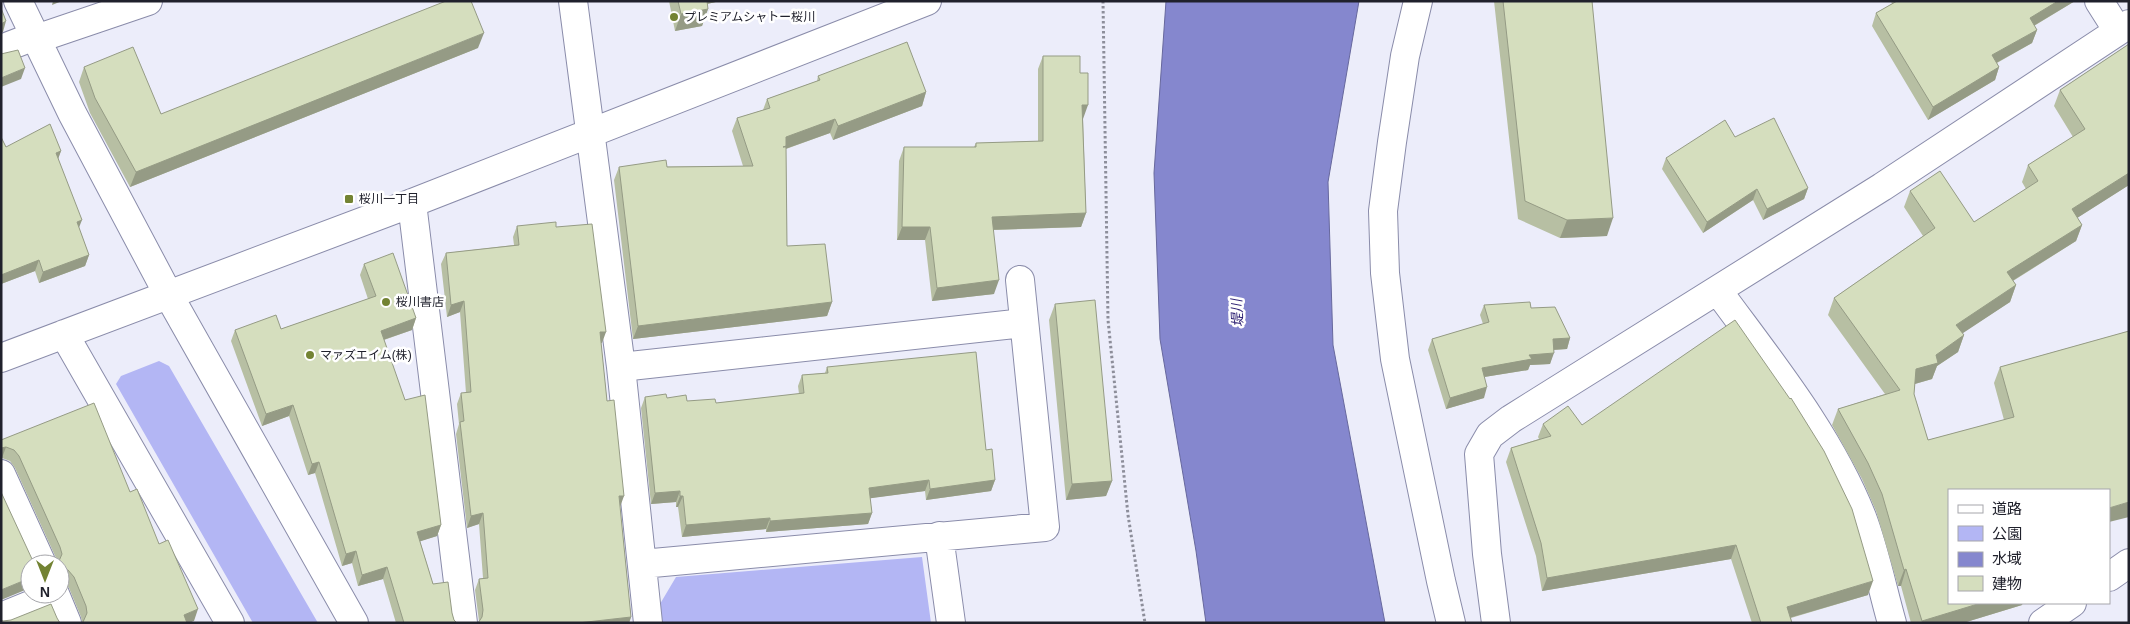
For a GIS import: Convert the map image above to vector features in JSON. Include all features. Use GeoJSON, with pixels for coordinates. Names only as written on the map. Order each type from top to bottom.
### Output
{"type":"FeatureCollection","features":[{"type":"Feature","properties":{"kind":"street"},"geometry":{"type":"LineString","coordinates":[[18,1],[72,113],[168,294],[354,623]]}},
{"type":"Feature","properties":{"kind":"street"},"geometry":{"type":"LineString","coordinates":[[1,49],[148,1]]}},
{"type":"Feature","properties":{"kind":"street"},"geometry":{"type":"LineString","coordinates":[[573,1],[621,367],[648,623]]}},
{"type":"Feature","properties":{"kind":"street"},"geometry":{"type":"LineString","coordinates":[[1,358],[591,134],[927,1]]}},
{"type":"Feature","properties":{"kind":"street"},"geometry":{"type":"LineString","coordinates":[[1418,1],[1405,56],[1383,211],[1385,273],[1395,359],[1440,581],[1451,623]]}},
{"type":"Feature","properties":{"kind":"street"},"geometry":{"type":"LineString","coordinates":[[1496,623],[1487,554],[1479,454],[1490,435],[1511,419],[1718,291],[1882,186],[2123,27],[2100,1]]}},
{"type":"Feature","properties":{"kind":"street"},"geometry":{"type":"LineString","coordinates":[[412,202],[464,623]]}},
{"type":"Feature","properties":{"kind":"street"},"geometry":{"type":"LineString","coordinates":[[642,564],[1045,526],[1020,280]]}},
{"type":"Feature","properties":{"kind":"street"},"geometry":{"type":"LineString","coordinates":[[1718,291],[1797,399],[1831,454],[1862,517],[1892,623]]}},
{"type":"Feature","properties":{"kind":"street"},"geometry":{"type":"LineString","coordinates":[[621,367],[1023,323]]}},
{"type":"Feature","properties":{"kind":"street"},"geometry":{"type":"LineString","coordinates":[[64,334],[230,623]]}},
{"type":"Feature","properties":{"kind":"street"},"geometry":{"type":"LineString","coordinates":[[1,474],[37,554]]}},
{"type":"Feature","properties":{"kind":"street"},"geometry":{"type":"LineString","coordinates":[[939,536],[951,623]]}},
{"type":"Feature","properties":{"kind":"street"},"geometry":{"type":"LineString","coordinates":[[2110,576],[2129,563]]}},
{"type":"Feature","properties":{"kind":"street"},"geometry":{"type":"LineString","coordinates":[[1,617],[32,604]]}},
{"type":"Feature","properties":{"kind":"street"},"geometry":{"type":"LineString","coordinates":[[59,604],[67,623]]}},
{"type":"Feature","properties":{"kind":"street"},"geometry":{"type":"LineString","coordinates":[[2048,621],[2071,604]]}},
{"type":"Feature","properties":{"kind":"path"},"geometry":{"type":"LineString","coordinates":[[1103,1],[1108,320],[1128,516],[1145,623]]}},
{"type":"Feature","properties":{"kind":"green space"},"geometry":{"type":"Polygon","coordinates":[[[159,361],[169,366],[318,623],[253,623],[116,384],[121,376],[159,361]]]}},
{"type":"Feature","properties":{"kind":"green space"},"geometry":{"type":"Polygon","coordinates":[[[922,557],[931,623],[662,623],[660,604],[676,577],[922,557]]]}},
{"type":"Feature","properties":{"kind":"water","name":"堤川"},"geometry":{"type":"Polygon","coordinates":[[[1166,1],[1359,1],[1328,182],[1333,345],[1385,623],[1206,623],[1196,551],[1160,339],[1154,173],[1166,1]]]}},
{"type":"Feature","properties":{"kind":"building"},"geometry":{"type":"Polygon","coordinates":[[[446,1],[471,1],[484,33],[136,172],[95,98],[84,67],[133,47],[161,114],[446,1]]]}},
{"type":"Feature","properties":{"kind":"building"},"geometry":{"type":"Polygon","coordinates":[[[678,1],[707,1],[708,9],[681,14],[678,1]]]}},
{"type":"Feature","properties":{"kind":"building"},"geometry":{"type":"Polygon","coordinates":[[[1503,1],[1592,1],[1613,218],[1567,220],[1525,201],[1503,1]]]}},
{"type":"Feature","properties":{"kind":"building"},"geometry":{"type":"Polygon","coordinates":[[[1897,1],[2058,1],[2030,18],[2037,30],[1992,55],[1999,67],[1933,107],[1876,13],[1897,1]]]}},
{"type":"Feature","properties":{"kind":"building"},"geometry":{"type":"Polygon","coordinates":[[[1,8],[6,21],[1,24],[1,8]]]}},
{"type":"Feature","properties":{"kind":"building"},"geometry":{"type":"Polygon","coordinates":[[[907,42],[926,92],[838,126],[835,119],[786,137],[786,146],[783,147],[786,147],[787,246],[825,244],[832,302],[638,326],[619,167],[666,160],[667,167],[753,166],[737,118],[770,108],[767,99],[820,80],[818,76],[907,42]]]}},
{"type":"Feature","properties":{"kind":"building"},"geometry":{"type":"Polygon","coordinates":[[[2129,44],[2129,173],[2072,209],[2082,225],[2007,272],[2016,285],[1956,325],[1964,335],[1936,355],[1938,363],[1916,369],[1914,394],[1928,440],[2014,417],[2000,367],[2129,331],[2129,502],[2110,508],[2110,489],[1948,489],[1948,604],[1978,604],[1922,621],[1906,569],[1904,570],[1882,494],[1868,463],[1838,409],[1900,390],[1834,298],[1935,228],[1910,191],[1940,171],[1974,222],[2038,181],[2028,165],[2085,129],[2060,90],[2129,44]]]}},
{"type":"Feature","properties":{"kind":"building"},"geometry":{"type":"Polygon","coordinates":[[[18,50],[25,68],[1,78],[1,54],[18,50]]]}},
{"type":"Feature","properties":{"kind":"building"},"geometry":{"type":"Polygon","coordinates":[[[1043,56],[1080,56],[1080,73],[1088,73],[1088,105],[1082,105],[1086,213],[992,217],[999,280],[937,288],[930,227],[902,227],[904,147],[976,147],[976,143],[1043,141],[1043,56]]]}},
{"type":"Feature","properties":{"kind":"building"},"geometry":{"type":"Polygon","coordinates":[[[1774,118],[1808,188],[1767,209],[1757,189],[1707,222],[1666,158],[1725,120],[1735,137],[1774,118]]]}},
{"type":"Feature","properties":{"kind":"building"},"geometry":{"type":"Polygon","coordinates":[[[50,124],[61,151],[56,153],[82,220],[77,222],[89,255],[43,272],[39,260],[1,275],[1,137],[6,147],[50,124]]]}},
{"type":"Feature","properties":{"kind":"building"},"geometry":{"type":"Polygon","coordinates":[[[556,222],[556,227],[592,224],[606,332],[600,332],[607,401],[614,400],[624,496],[619,496],[631,617],[578,623],[478,623],[482,617],[483,610],[479,579],[488,578],[483,513],[471,516],[460,422],[464,421],[461,393],[471,392],[464,301],[451,305],[446,253],[519,245],[517,226],[556,222]]]}},
{"type":"Feature","properties":{"kind":"building"},"geometry":{"type":"Polygon","coordinates":[[[393,253],[416,318],[381,331],[405,400],[425,395],[441,525],[417,532],[433,584],[448,582],[452,613],[457,623],[404,623],[387,567],[362,575],[356,551],[346,554],[319,462],[312,464],[293,405],[266,414],[235,330],[276,315],[281,329],[376,296],[364,264],[393,253]]]}},
{"type":"Feature","properties":{"kind":"building"},"geometry":{"type":"Polygon","coordinates":[[[1095,300],[1112,481],[1072,484],[1055,304],[1095,300]]]}},
{"type":"Feature","properties":{"kind":"building"},"geometry":{"type":"Polygon","coordinates":[[[1530,302],[1531,308],[1555,307],[1570,338],[1553,339],[1554,353],[1529,355],[1532,359],[1482,368],[1487,387],[1450,398],[1432,339],[1489,322],[1484,305],[1530,302]]]}},
{"type":"Feature","properties":{"kind":"building"},"geometry":{"type":"Polygon","coordinates":[[[1735,320],[1791,398],[1824,451],[1852,509],[1873,581],[1787,607],[1792,623],[1761,623],[1736,545],[1547,578],[1541,543],[1511,448],[1551,436],[1543,424],[1568,406],[1582,425],[1735,320]]]}},
{"type":"Feature","properties":{"kind":"building"},"geometry":{"type":"Polygon","coordinates":[[[976,352],[986,450],[992,449],[995,480],[930,489],[929,480],[869,488],[872,513],[770,521],[770,518],[686,525],[683,496],[680,496],[680,491],[655,493],[645,397],[666,394],[667,398],[686,395],[687,401],[715,399],[716,403],[804,393],[802,375],[828,373],[827,367],[976,352]]]}},
{"type":"Feature","properties":{"kind":"building"},"geometry":{"type":"Polygon","coordinates":[[[94,403],[130,492],[137,489],[159,544],[168,540],[198,609],[184,615],[187,623],[82,623],[87,613],[86,606],[74,577],[70,572],[70,554],[62,554],[19,456],[14,450],[6,447],[1,448],[1,440],[94,403]]]}},
{"type":"Feature","properties":{"kind":"building"},"geometry":{"type":"Polygon","coordinates":[[[1,492],[30,554],[20,554],[20,582],[1,590],[1,492]]]}},
{"type":"Feature","properties":{"kind":"building"},"geometry":{"type":"Polygon","coordinates":[[[51,604],[60,623],[1,623],[1,620],[11,620],[51,604]]]}},
{"type":"Feature","properties":{"kind":"place","name":"プレミアムシャトー桜川"},"geometry":{"type":"Point","coordinates":[674,17]}},
{"type":"Feature","properties":{"kind":"place","name":"桜川一丁目"},"geometry":{"type":"Point","coordinates":[349,199]}},
{"type":"Feature","properties":{"kind":"place","name":"桜川書店"},"geometry":{"type":"Point","coordinates":[386,302]}},
{"type":"Feature","properties":{"kind":"place","name":"マァズエイム(株)"},"geometry":{"type":"Point","coordinates":[310,355]}}]}
